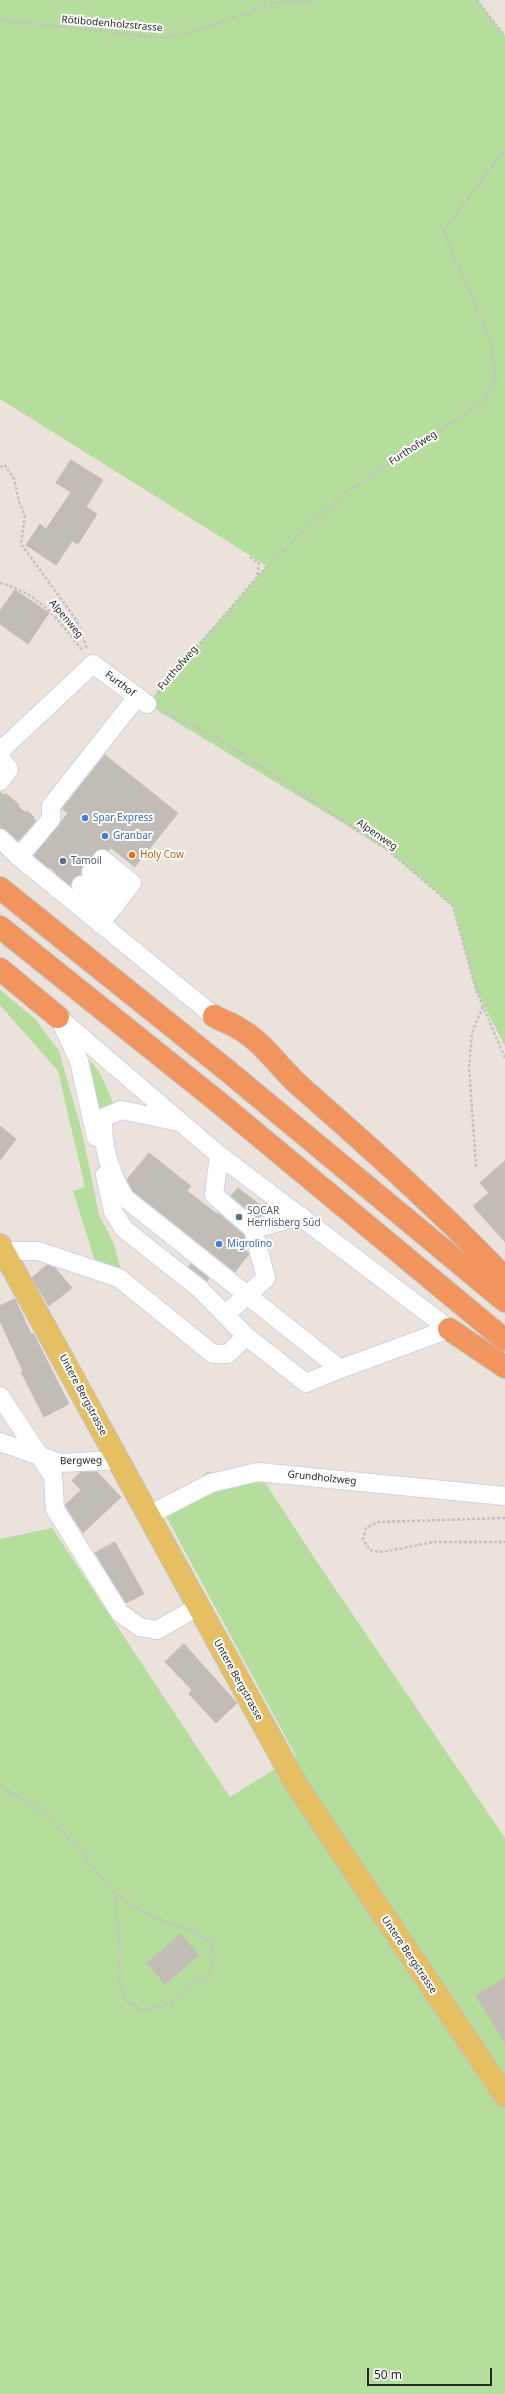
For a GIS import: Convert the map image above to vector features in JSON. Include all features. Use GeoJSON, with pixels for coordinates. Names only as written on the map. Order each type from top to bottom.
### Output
{"type":"FeatureCollection","features":[{"type":"Feature","properties":{"kind":"highway"},"geometry":{"type":"LineString","coordinates":[[0,888],[235,1077],[505,1301]]}},
{"type":"Feature","properties":{"kind":"highway"},"geometry":{"type":"LineString","coordinates":[[0,927],[235,1115],[505,1340]]}},
{"type":"Feature","properties":{"kind":"highway"},"geometry":{"type":"LineString","coordinates":[[0,969],[58,1017]]}},
{"type":"Feature","properties":{"kind":"highway"},"geometry":{"type":"LineString","coordinates":[[214,1016],[239,1028],[267,1052],[285,1074],[370,1148],[480,1252],[505,1278]]}},
{"type":"Feature","properties":{"kind":"highway"},"geometry":{"type":"LineString","coordinates":[[449,1328],[505,1367]]}},
{"type":"Feature","properties":{"kind":"main road","name":"Untere Bergstrasse"},"geometry":{"type":"LineString","coordinates":[[2,1251],[296,1784],[505,2096]]}},
{"type":"Feature","properties":{"kind":"street","name":"Furthof"},"geometry":{"type":"LineString","coordinates":[[93,664],[142,701]]}},
{"type":"Feature","properties":{"kind":"street"},"geometry":{"type":"LineString","coordinates":[[0,752],[93,664]]}},
{"type":"Feature","properties":{"kind":"street"},"geometry":{"type":"LineString","coordinates":[[37,836],[51,806],[142,701]]}},
{"type":"Feature","properties":{"kind":"street"},"geometry":{"type":"LineString","coordinates":[[0,838],[37,836]]}},
{"type":"Feature","properties":{"kind":"street"},"geometry":{"type":"LineString","coordinates":[[37,836],[100,924],[214,1016]]}},
{"type":"Feature","properties":{"kind":"street"},"geometry":{"type":"LineString","coordinates":[[100,924],[117,903],[132,883],[91,872],[117,903]]}},
{"type":"Feature","properties":{"kind":"street"},"geometry":{"type":"LineString","coordinates":[[58,1017],[219,1155],[449,1328]]}},
{"type":"Feature","properties":{"kind":"street"},"geometry":{"type":"LineString","coordinates":[[58,1017],[67,1032],[79,1061],[113,1211],[124,1229],[200,1289],[246,1336],[306,1383],[449,1328]]}},
{"type":"Feature","properties":{"kind":"street"},"geometry":{"type":"LineString","coordinates":[[180,1122],[121,1110],[103,1118],[102,1137],[112,1176],[125,1198],[340,1369]]}},
{"type":"Feature","properties":{"kind":"street"},"geometry":{"type":"LineString","coordinates":[[219,1155],[214,1195],[253,1229],[266,1278],[225,1315]]}},
{"type":"Feature","properties":{"kind":"street"},"geometry":{"type":"LineString","coordinates":[[253,1229],[301,1216]]}},
{"type":"Feature","properties":{"kind":"street"},"geometry":{"type":"LineString","coordinates":[[2,1251],[38,1251],[118,1278],[213,1354],[228,1354],[246,1336]]}},
{"type":"Feature","properties":{"kind":"street"},"geometry":{"type":"LineString","coordinates":[[0,1396],[53,1476],[55,1509],[120,1613],[140,1628],[157,1630],[198,1607]]}},
{"type":"Feature","properties":{"kind":"street","name":"Bergweg"},"geometry":{"type":"LineString","coordinates":[[0,1442],[38,1454],[60,1463],[117,1460]]}},
{"type":"Feature","properties":{"kind":"street","name":"Grundholzweg"},"geometry":{"type":"LineString","coordinates":[[147,1516],[211,1483],[258,1472],[505,1496]]}},
{"type":"Feature","properties":{"kind":"path","name":"Rötibodenholzstrasse"},"geometry":{"type":"LineString","coordinates":[[0,20],[164,38],[194,31],[274,4],[314,0]]}},
{"type":"Feature","properties":{"kind":"path"},"geometry":{"type":"LineString","coordinates":[[477,0],[505,36]]}},
{"type":"Feature","properties":{"kind":"path","name":"Furthofweg"},"geometry":{"type":"LineString","coordinates":[[142,701],[257,578],[343,494],[482,403],[496,378],[490,339],[443,230],[505,149]]}},
{"type":"Feature","properties":{"kind":"path"},"geometry":{"type":"LineString","coordinates":[[0,467],[5,465],[14,480],[19,502],[25,515],[21,544],[76,621],[93,664]]}},
{"type":"Feature","properties":{"kind":"path"},"geometry":{"type":"LineString","coordinates":[[250,557],[259,563],[257,578]]}},
{"type":"Feature","properties":{"kind":"path","name":"Alpenweg"},"geometry":{"type":"LineString","coordinates":[[0,583],[31,595],[46,605],[93,664]]}},
{"type":"Feature","properties":{"kind":"path","name":"Alpenweg"},"geometry":{"type":"LineString","coordinates":[[142,701],[217,738],[389,851],[453,906],[476,990],[505,1058]]}},
{"type":"Feature","properties":{"kind":"path"},"geometry":{"type":"LineString","coordinates":[[476,1167],[469,1066],[472,1033],[482,1006]]}},
{"type":"Feature","properties":{"kind":"path"},"geometry":{"type":"LineString","coordinates":[[505,1518],[378,1522],[366,1528],[363,1539],[370,1550],[383,1552],[433,1542],[505,1542]]}},
{"type":"Feature","properties":{"kind":"path"},"geometry":{"type":"LineString","coordinates":[[0,1786],[33,1805],[72,1841],[115,1894],[154,1918],[189,1929],[211,1943],[214,1960],[208,1974],[165,2006],[142,2010],[125,2000],[118,1981],[120,1950],[115,1894]]}},
{"type":"Feature","properties":{"kind":"green space"},"geometry":{"type":"Polygon","coordinates":[[[0,0],[477,0],[505,36],[505,1046],[476,990],[453,906],[389,851],[147,704],[267,566],[0,399],[0,0]]]}},
{"type":"Feature","properties":{"kind":"green space"},"geometry":{"type":"Polygon","coordinates":[[[0,990],[35,1019],[59,1051],[82,1132],[99,1215],[114,1244],[123,1277],[97,1267],[73,1191],[85,1187],[58,1071],[0,1005],[0,990]]]}},
{"type":"Feature","properties":{"kind":"green space"},"geometry":{"type":"Polygon","coordinates":[[[86,1059],[90,1061],[98,1071],[106,1085],[113,1103],[98,1109],[86,1059]]]}},
{"type":"Feature","properties":{"kind":"green space"},"geometry":{"type":"Polygon","coordinates":[[[207,1472],[258,1472],[321,1568],[505,1838],[505,2394],[0,2394],[0,1539],[52,1528],[230,1797],[296,1756],[162,1509],[207,1472]]]}},
{"type":"Feature","properties":{"kind":"building"},"geometry":{"type":"Polygon","coordinates":[[[71,460],[103,480],[86,507],[97,514],[78,544],[72,541],[56,565],[26,545],[40,524],[46,529],[71,492],[56,483],[71,460]]]}},
{"type":"Feature","properties":{"kind":"building"},"geometry":{"type":"Polygon","coordinates":[[[15,590],[49,613],[28,644],[0,624],[0,611],[15,590]]]}},
{"type":"Feature","properties":{"kind":"building"},"geometry":{"type":"Polygon","coordinates":[[[105,755],[178,813],[135,867],[111,848],[108,851],[99,849],[94,853],[92,862],[83,865],[81,875],[73,878],[71,885],[34,855],[68,813],[62,809],[105,755]]]}},
{"type":"Feature","properties":{"kind":"building"},"geometry":{"type":"Polygon","coordinates":[[[0,792],[36,821],[18,841],[7,830],[0,828],[0,792]]]}},
{"type":"Feature","properties":{"kind":"building"},"geometry":{"type":"Polygon","coordinates":[[[0,1126],[16,1139],[0,1160],[0,1126]]]}},
{"type":"Feature","properties":{"kind":"building"},"geometry":{"type":"Polygon","coordinates":[[[149,1153],[191,1186],[187,1191],[217,1214],[218,1213],[244,1235],[245,1239],[240,1246],[249,1254],[235,1272],[133,1191],[127,1180],[149,1153]]]}},
{"type":"Feature","properties":{"kind":"building"},"geometry":{"type":"Polygon","coordinates":[[[505,1161],[505,1242],[473,1206],[489,1193],[480,1183],[505,1161]]]}},
{"type":"Feature","properties":{"kind":"building"},"geometry":{"type":"Polygon","coordinates":[[[238,1188],[268,1211],[264,1215],[256,1217],[231,1196],[238,1188]]]}},
{"type":"Feature","properties":{"kind":"building"},"geometry":{"type":"Polygon","coordinates":[[[191,1264],[209,1278],[207,1281],[189,1267],[191,1264]]]}},
{"type":"Feature","properties":{"kind":"building"},"geometry":{"type":"Polygon","coordinates":[[[47,1265],[55,1268],[72,1288],[49,1306],[32,1278],[47,1265]]]}},
{"type":"Feature","properties":{"kind":"building"},"geometry":{"type":"Polygon","coordinates":[[[15,1299],[31,1334],[33,1333],[69,1404],[44,1417],[21,1372],[23,1371],[0,1321],[0,1306],[15,1299]]]}},
{"type":"Feature","properties":{"kind":"building"},"geometry":{"type":"Polygon","coordinates":[[[81,1472],[97,1472],[121,1497],[83,1533],[65,1505],[81,1490],[72,1481],[81,1472]]]}},
{"type":"Feature","properties":{"kind":"building"},"geometry":{"type":"Polygon","coordinates":[[[115,1542],[144,1594],[126,1603],[95,1553],[115,1542]]]}},
{"type":"Feature","properties":{"kind":"building"},"geometry":{"type":"Polygon","coordinates":[[[184,1644],[237,1703],[216,1723],[189,1694],[192,1690],[165,1662],[184,1644]]]}},
{"type":"Feature","properties":{"kind":"building"},"geometry":{"type":"Polygon","coordinates":[[[181,1934],[199,1955],[165,1984],[147,1963],[181,1934]]]}},
{"type":"Feature","properties":{"kind":"building"},"geometry":{"type":"Polygon","coordinates":[[[505,1978],[505,2042],[476,1996],[505,1978]]]}},
{"type":"Feature","properties":{"kind":"tunnel"},"geometry":{"type":"LineString","coordinates":[[0,800],[29,824]]}},
{"type":"Feature","properties":{"kind":"tunnel"},"geometry":{"type":"LineString","coordinates":[[0,820],[19,836]]}},
{"type":"Feature","properties":{"kind":"tunnel"},"geometry":{"type":"LineString","coordinates":[[59,825],[102,859]]}},
{"type":"Feature","properties":{"kind":"tunnel"},"geometry":{"type":"LineString","coordinates":[[49,838],[91,872]]}},
{"type":"Feature","properties":{"kind":"tunnel"},"geometry":{"type":"LineString","coordinates":[[39,851],[81,885]]}},
{"type":"Feature","properties":{"kind":"place","name":"Spar Express"},"geometry":{"type":"Point","coordinates":[85,818]}},
{"type":"Feature","properties":{"kind":"place","name":"Granbar"},"geometry":{"type":"Point","coordinates":[105,836]}},
{"type":"Feature","properties":{"kind":"place","name":"Holy Cow"},"geometry":{"type":"Point","coordinates":[132,855]}},
{"type":"Feature","properties":{"kind":"place","name":"Tamoil"},"geometry":{"type":"Point","coordinates":[63,861]}},
{"type":"Feature","properties":{"kind":"place","name":"SOCAR Herrlisberg Süd"},"geometry":{"type":"Point","coordinates":[239,1217]}},
{"type":"Feature","properties":{"kind":"place","name":"Migrolino"},"geometry":{"type":"Point","coordinates":[219,1244]}}]}
